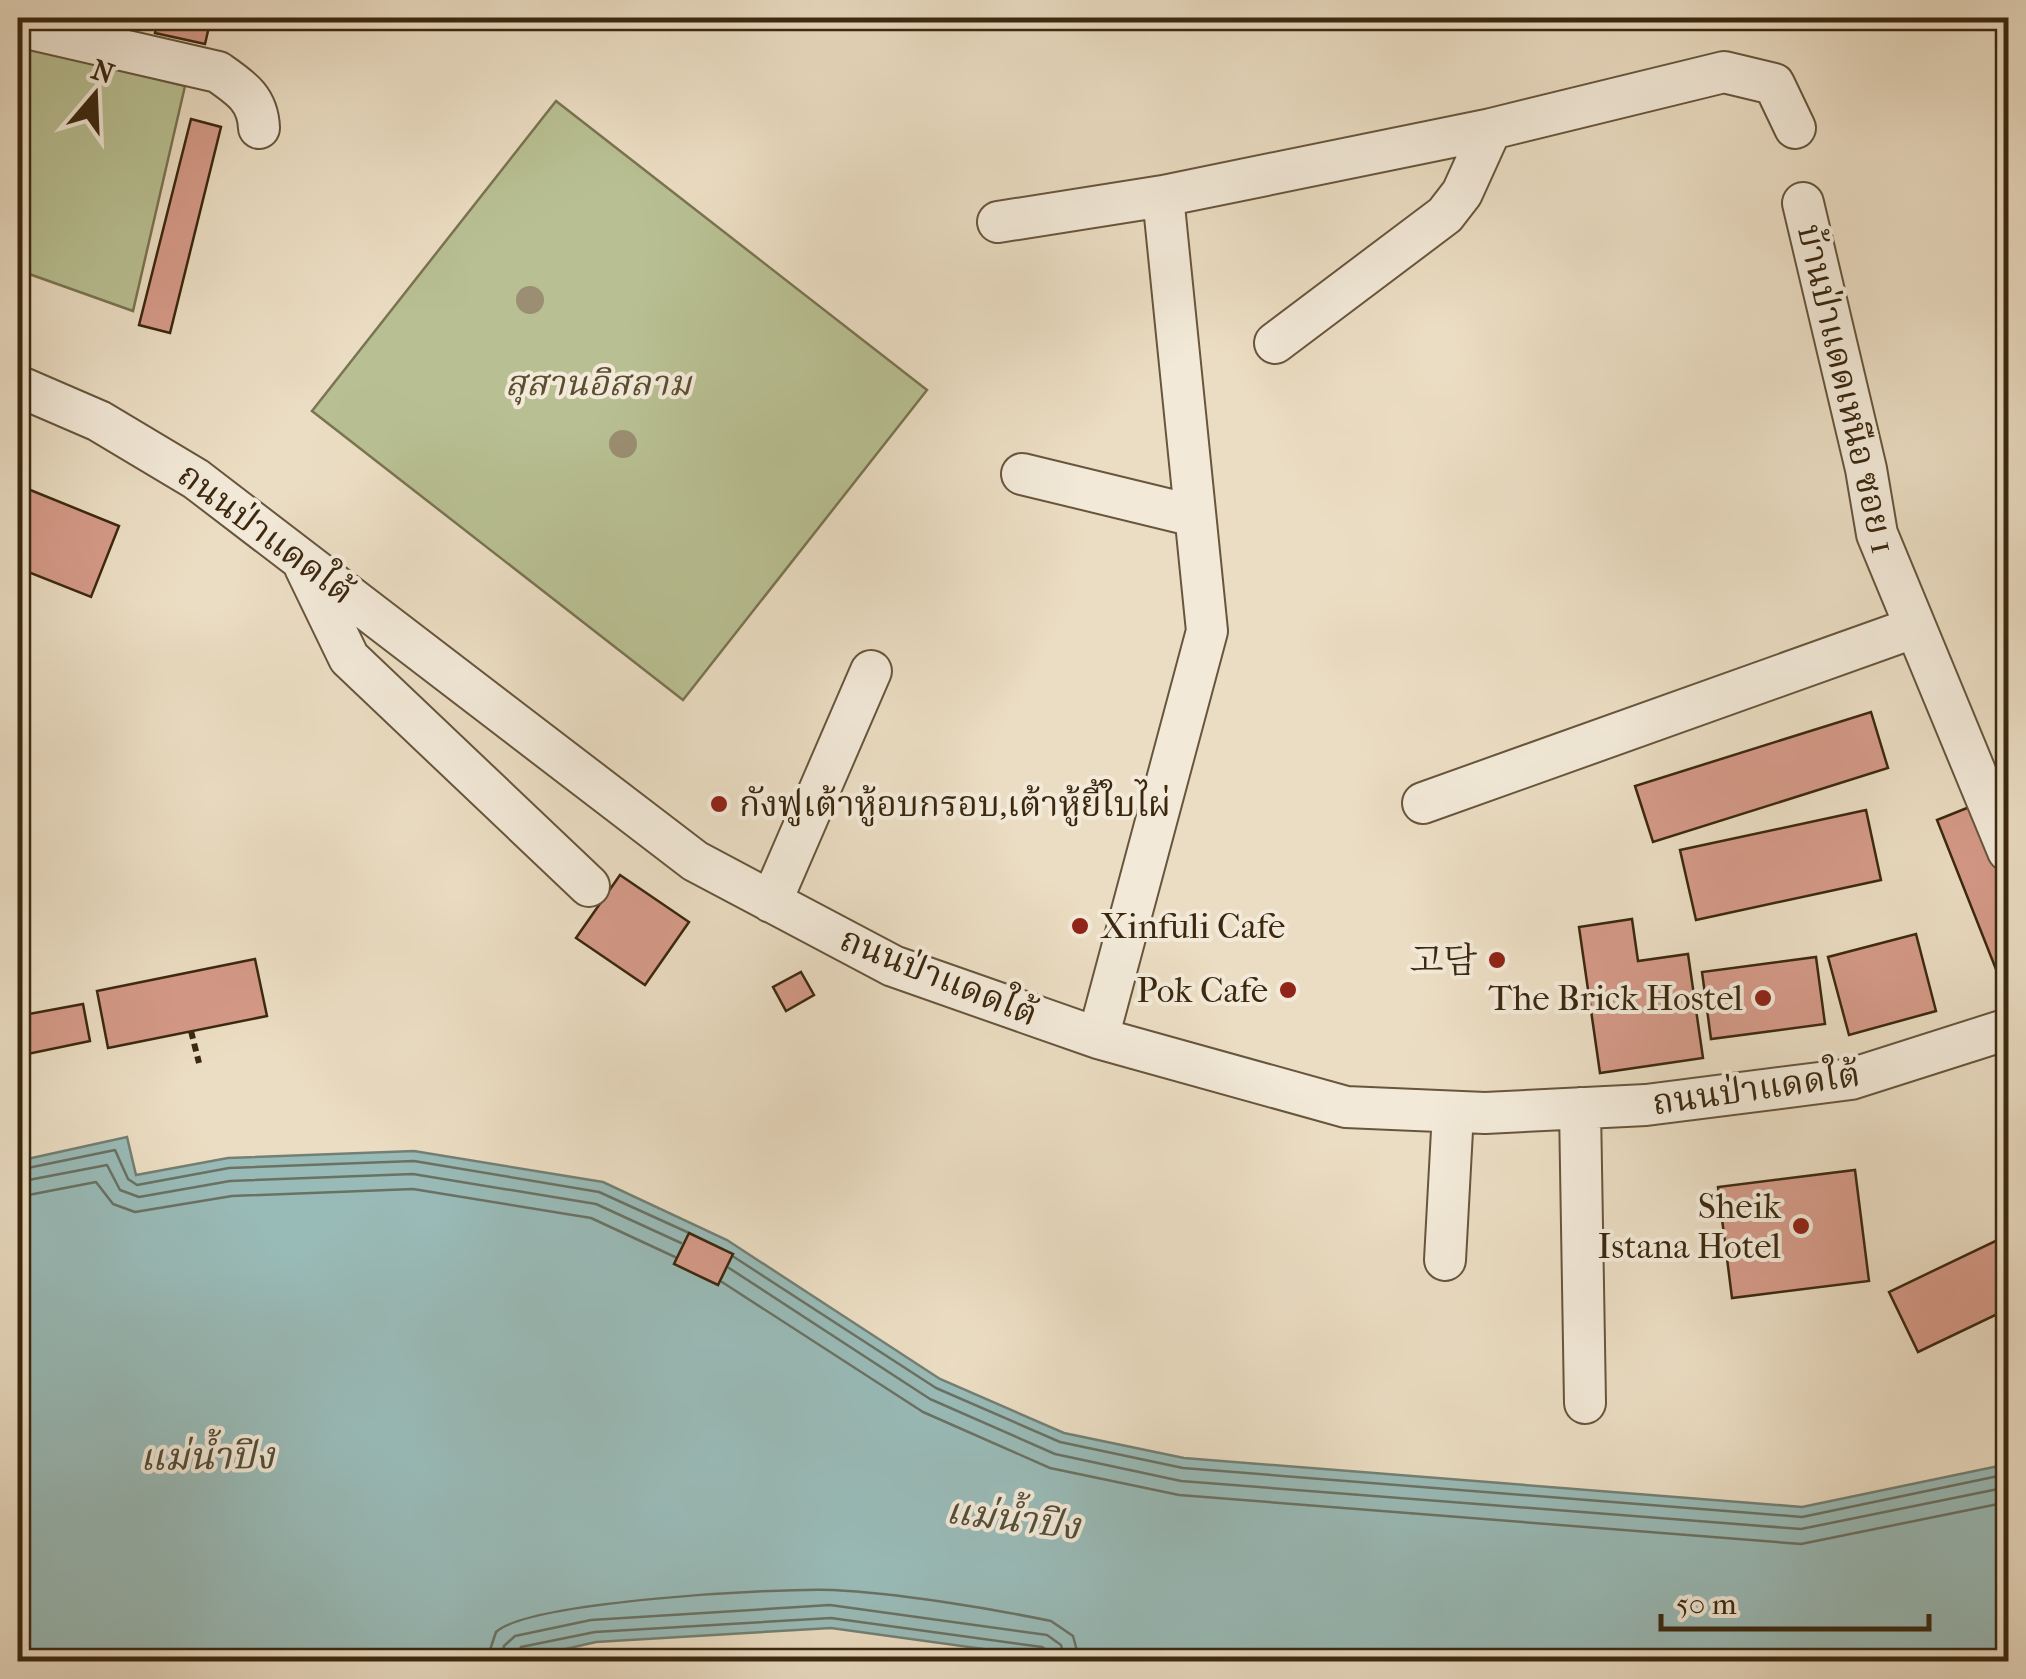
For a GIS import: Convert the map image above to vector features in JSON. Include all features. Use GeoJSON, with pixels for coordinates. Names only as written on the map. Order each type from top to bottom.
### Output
{"type":"FeatureCollection","features":[{"type":"Feature","properties":{"kind":"street"},"geometry":{"type":"LineString","coordinates":[[18,26],[218,72],[244,90],[258,110],[259,128]]}},
{"type":"Feature","properties":{"kind":"street"},"geometry":{"type":"LineString","coordinates":[[998,222],[1163,196],[1491,129],[1724,72],[1774,84],[1795,128]]}},
{"type":"Feature","properties":{"kind":"street"},"geometry":{"type":"LineString","coordinates":[[1275,343],[1445,216],[1462,193],[1491,129]]}},
{"type":"Feature","properties":{"kind":"street"},"geometry":{"type":"LineString","coordinates":[[1098,1038],[1207,631],[1163,196]]}},
{"type":"Feature","properties":{"kind":"street","name":"บ้านป่าแดดเหนือ ซอย 1"},"geometry":{"type":"LineString","coordinates":[[1802,203],[1866,469],[1877,534],[2008,850]]}},
{"type":"Feature","properties":{"kind":"street","name":"ถนนป่าแดดใต้"},"geometry":{"type":"LineString","coordinates":[[18,386],[165,457],[695,860],[893,966],[1098,1038],[1346,1107],[1453,1112],[1646,1105],[1851,1079],[2008,1029]]}},
{"type":"Feature","properties":{"kind":"street"},"geometry":{"type":"LineString","coordinates":[[1022,474],[1195,516]]}},
{"type":"Feature","properties":{"kind":"street"},"geometry":{"type":"LineString","coordinates":[[302,559],[349,658],[589,886]]}},
{"type":"Feature","properties":{"kind":"street"},"geometry":{"type":"LineString","coordinates":[[1423,802],[1913,628]]}},
{"type":"Feature","properties":{"kind":"street"},"geometry":{"type":"LineString","coordinates":[[771,902],[871,671]]}},
{"type":"Feature","properties":{"kind":"street"},"geometry":{"type":"LineString","coordinates":[[1580,1108],[1585,1403]]}},
{"type":"Feature","properties":{"kind":"street"},"geometry":{"type":"LineString","coordinates":[[1445,1260],[1453,1112]]}},
{"type":"Feature","properties":{"kind":"path"},"geometry":{"type":"LineString","coordinates":[[191,1031],[200,1062]]}},
{"type":"Feature","properties":{"kind":"green space"},"geometry":{"type":"Polygon","coordinates":[[[18,45],[185,86],[133,311],[18,270],[18,45]]]}},
{"type":"Feature","properties":{"kind":"green space","name":"สุสานอิสลาม"},"geometry":{"type":"Polygon","coordinates":[[[556,101],[927,390],[683,700],[312,411],[556,101]]]}},
{"type":"Feature","properties":{"kind":"water","name":"แม่น้ำปิง"},"geometry":{"type":"Polygon","coordinates":[[[127,1137],[136,1175],[228,1158],[414,1151],[603,1182],[727,1240],[940,1379],[1064,1433],[1184,1458],[1802,1507],[2008,1464],[2008,1661],[1077,1662],[831,1628],[596,1642],[508,1662],[18,1661],[18,1161],[127,1137]]]}},
{"type":"Feature","properties":{"kind":"building"},"geometry":{"type":"Polygon","coordinates":[[[158,18],[211,18],[205,44],[155,33],[158,18]]]}},
{"type":"Feature","properties":{"kind":"building"},"geometry":{"type":"Polygon","coordinates":[[[191,119],[221,127],[170,333],[139,325],[191,119]]]}},
{"type":"Feature","properties":{"kind":"building"},"geometry":{"type":"Polygon","coordinates":[[[18,485],[119,526],[91,597],[18,568],[18,485]]]}},
{"type":"Feature","properties":{"kind":"building"},"geometry":{"type":"Polygon","coordinates":[[[1871,712],[1888,768],[1653,842],[1635,786],[1871,712]]]}},
{"type":"Feature","properties":{"kind":"building"},"geometry":{"type":"Polygon","coordinates":[[[1977,804],[2008,882],[2005,992],[1937,820],[1977,804]]]}},
{"type":"Feature","properties":{"kind":"building"},"geometry":{"type":"Polygon","coordinates":[[[1866,810],[1881,880],[1696,920],[1680,850],[1866,810]]]}},
{"type":"Feature","properties":{"kind":"building"},"geometry":{"type":"Polygon","coordinates":[[[620,875],[689,922],[645,985],[576,938],[620,875]]]}},
{"type":"Feature","properties":{"kind":"building"},"geometry":{"type":"Polygon","coordinates":[[[1632,919],[1638,961],[1688,954],[1703,1058],[1600,1073],[1579,927],[1632,919]]]}},
{"type":"Feature","properties":{"kind":"building"},"geometry":{"type":"Polygon","coordinates":[[[1916,934],[1936,1011],[1849,1035],[1828,957],[1916,934]]]}},
{"type":"Feature","properties":{"kind":"building","name":"The Brick Hostel"},"geometry":{"type":"Polygon","coordinates":[[[1816,957],[1825,1024],[1711,1039],[1702,972],[1816,957]]]}},
{"type":"Feature","properties":{"kind":"building"},"geometry":{"type":"Polygon","coordinates":[[[255,959],[267,1016],[108,1048],[97,991],[255,959]]]}},
{"type":"Feature","properties":{"kind":"building"},"geometry":{"type":"Polygon","coordinates":[[[801,972],[814,995],[786,1011],[773,987],[801,972]]]}},
{"type":"Feature","properties":{"kind":"building"},"geometry":{"type":"Polygon","coordinates":[[[83,1004],[90,1041],[18,1056],[18,1016],[83,1004]]]}},
{"type":"Feature","properties":{"kind":"building"},"geometry":{"type":"Polygon","coordinates":[[[1855,1170],[1869,1281],[1732,1298],[1718,1187],[1855,1170]]]}},
{"type":"Feature","properties":{"kind":"building"},"geometry":{"type":"Polygon","coordinates":[[[689,1233],[733,1254],[718,1285],[674,1264],[689,1233]]]}},
{"type":"Feature","properties":{"kind":"building"},"geometry":{"type":"Polygon","coordinates":[[[2008,1235],[2008,1309],[1918,1352],[1889,1292],[2008,1235]]]}},
{"type":"Feature","properties":{"kind":"place","name":"กังฟูเต้าหู้อบกรอบ,เต้าหู้ยี้ใบไผ่"},"geometry":{"type":"Point","coordinates":[719,804]}},
{"type":"Feature","properties":{"kind":"place","name":"Xinfuli Cafe"},"geometry":{"type":"Point","coordinates":[1080,926]}},
{"type":"Feature","properties":{"kind":"place","name":"고담"},"geometry":{"type":"Point","coordinates":[1497,960]}},
{"type":"Feature","properties":{"kind":"place","name":"Pok Cafe"},"geometry":{"type":"Point","coordinates":[1288,990]}},
{"type":"Feature","properties":{"kind":"place","name":"The Brick Hostel"},"geometry":{"type":"Point","coordinates":[1763,998]}},
{"type":"Feature","properties":{"kind":"place","name":"Sheik Istana Hotel"},"geometry":{"type":"Point","coordinates":[1801,1226]}}]}
